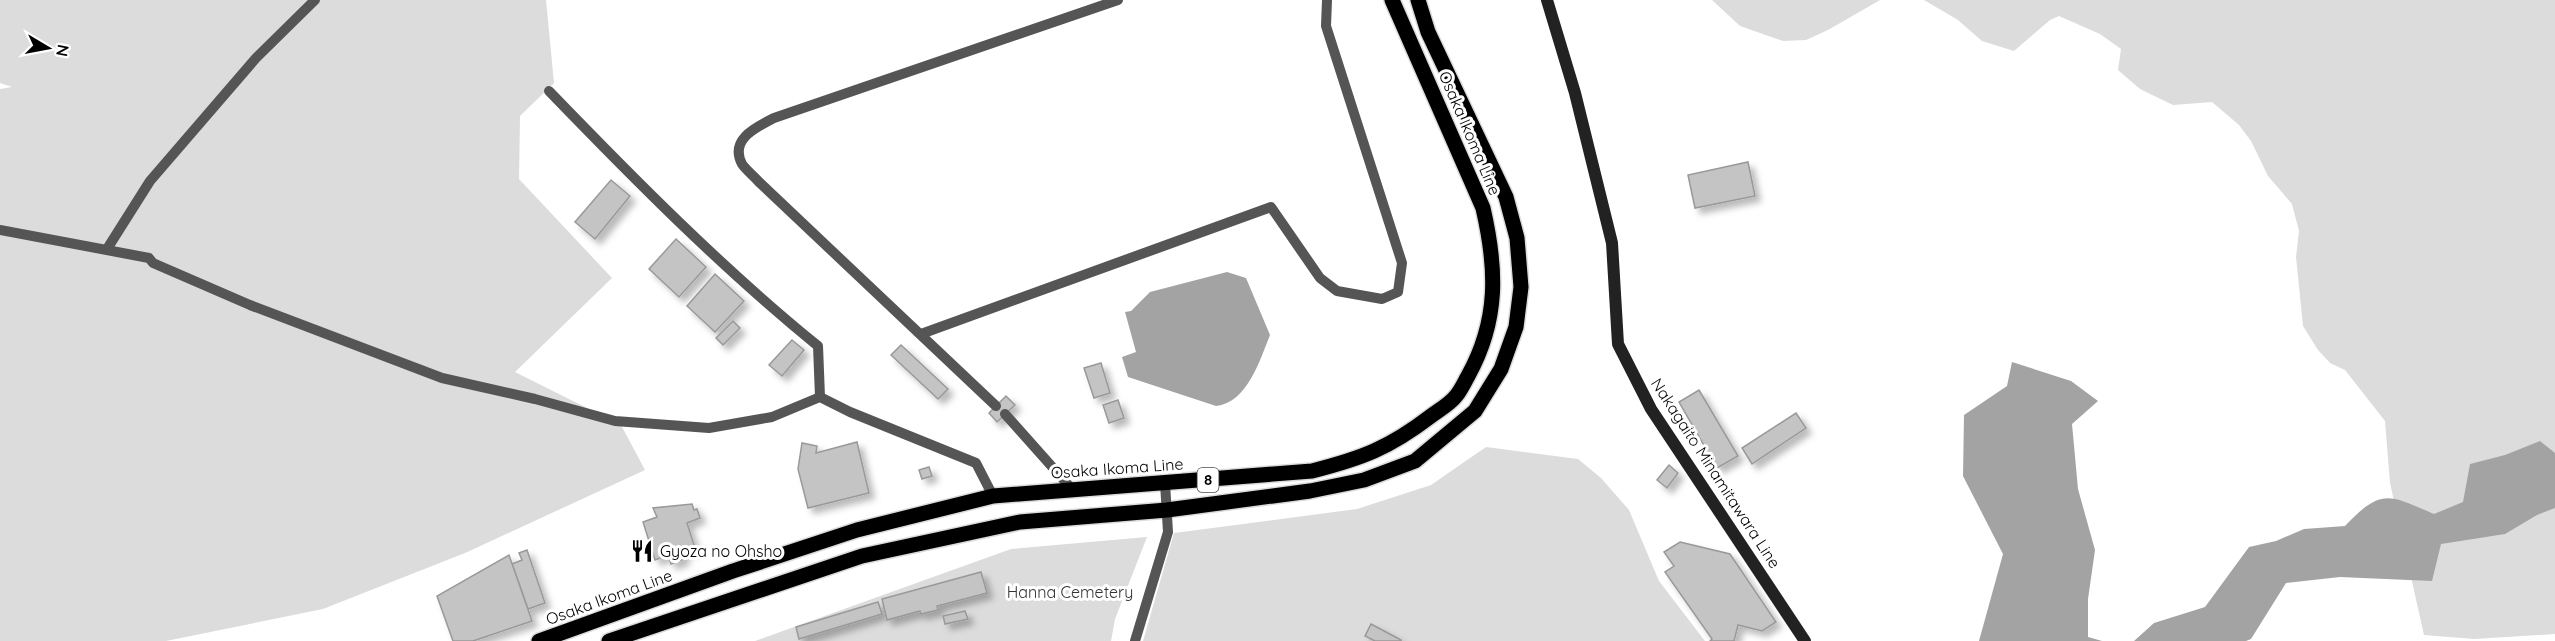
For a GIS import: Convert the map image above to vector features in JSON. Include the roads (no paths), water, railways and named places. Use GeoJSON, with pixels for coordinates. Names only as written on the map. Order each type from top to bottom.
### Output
{"type":"FeatureCollection","features":[{"type":"Feature","properties":{"kind":"main road","name":"Osaka Ikoma Line"},"geometry":{"type":"LineString","coordinates":[[538,641],[733,571],[857,530],[993,496],[1071,488],[1127,486],[1312,471],[1357,459],[1400,439],[1456,397],[1477,359],[1490,320],[1494,287],[1488,231],[1483,208],[1392,0]]}},
{"type":"Feature","properties":{"kind":"main road","name":"Osaka Ikoma Line"},"geometry":{"type":"LineString","coordinates":[[609,641],[862,556],[1020,522],[1167,510],[1310,491],[1364,480],[1415,461],[1475,411],[1501,369],[1516,327],[1521,287],[1517,238],[1506,197],[1428,32],[1418,0]]}},
{"type":"Feature","properties":{"kind":"main road","name":"Nakagaito Minamitawara Line"},"geometry":{"type":"LineString","coordinates":[[1547,0],[1575,93],[1612,243],[1618,344],[1651,409],[1805,641]]}},
{"type":"Feature","properties":{"kind":"main road"},"geometry":{"type":"LineString","coordinates":[[1127,486],[1128,513]]}},
{"type":"Feature","properties":{"kind":"lane"},"geometry":{"type":"LineString","coordinates":[[107,249],[150,181],[256,58],[315,0]]}},
{"type":"Feature","properties":{"kind":"lane"},"geometry":{"type":"LineString","coordinates":[[996,406],[759,182],[742,163],[740,147],[743,139],[751,130],[774,118],[1118,0]]}},
{"type":"Feature","properties":{"kind":"lane"},"geometry":{"type":"LineString","coordinates":[[921,334],[1271,207],[1320,278],[1337,291],[1382,299],[1398,292],[1402,263],[1326,26],[1327,0]]}},
{"type":"Feature","properties":{"kind":"lane"},"geometry":{"type":"LineString","coordinates":[[549,91],[659,205],[778,314],[818,346],[820,397]]}},
{"type":"Feature","properties":{"kind":"lane"},"geometry":{"type":"LineString","coordinates":[[0,230],[149,258],[153,263],[250,305],[442,378],[535,399],[615,421],[709,429],[772,417],[820,397],[850,412],[976,463],[993,496]]}},
{"type":"Feature","properties":{"kind":"lane"},"geometry":{"type":"LineString","coordinates":[[1005,414],[1071,488]]}},
{"type":"Feature","properties":{"kind":"lane"},"geometry":{"type":"LineString","coordinates":[[1135,641],[1168,532],[1165,483]]}},
{"type":"Feature","properties":{"kind":"place","name":"Gyoza no Ohsho"},"geometry":{"type":"Point","coordinates":[642,551]}},
{"type":"Feature","properties":{"kind":"park label","name":"Hanna Cemetery"},"geometry":{"type":"Point","coordinates":[1070,592]}}]}
